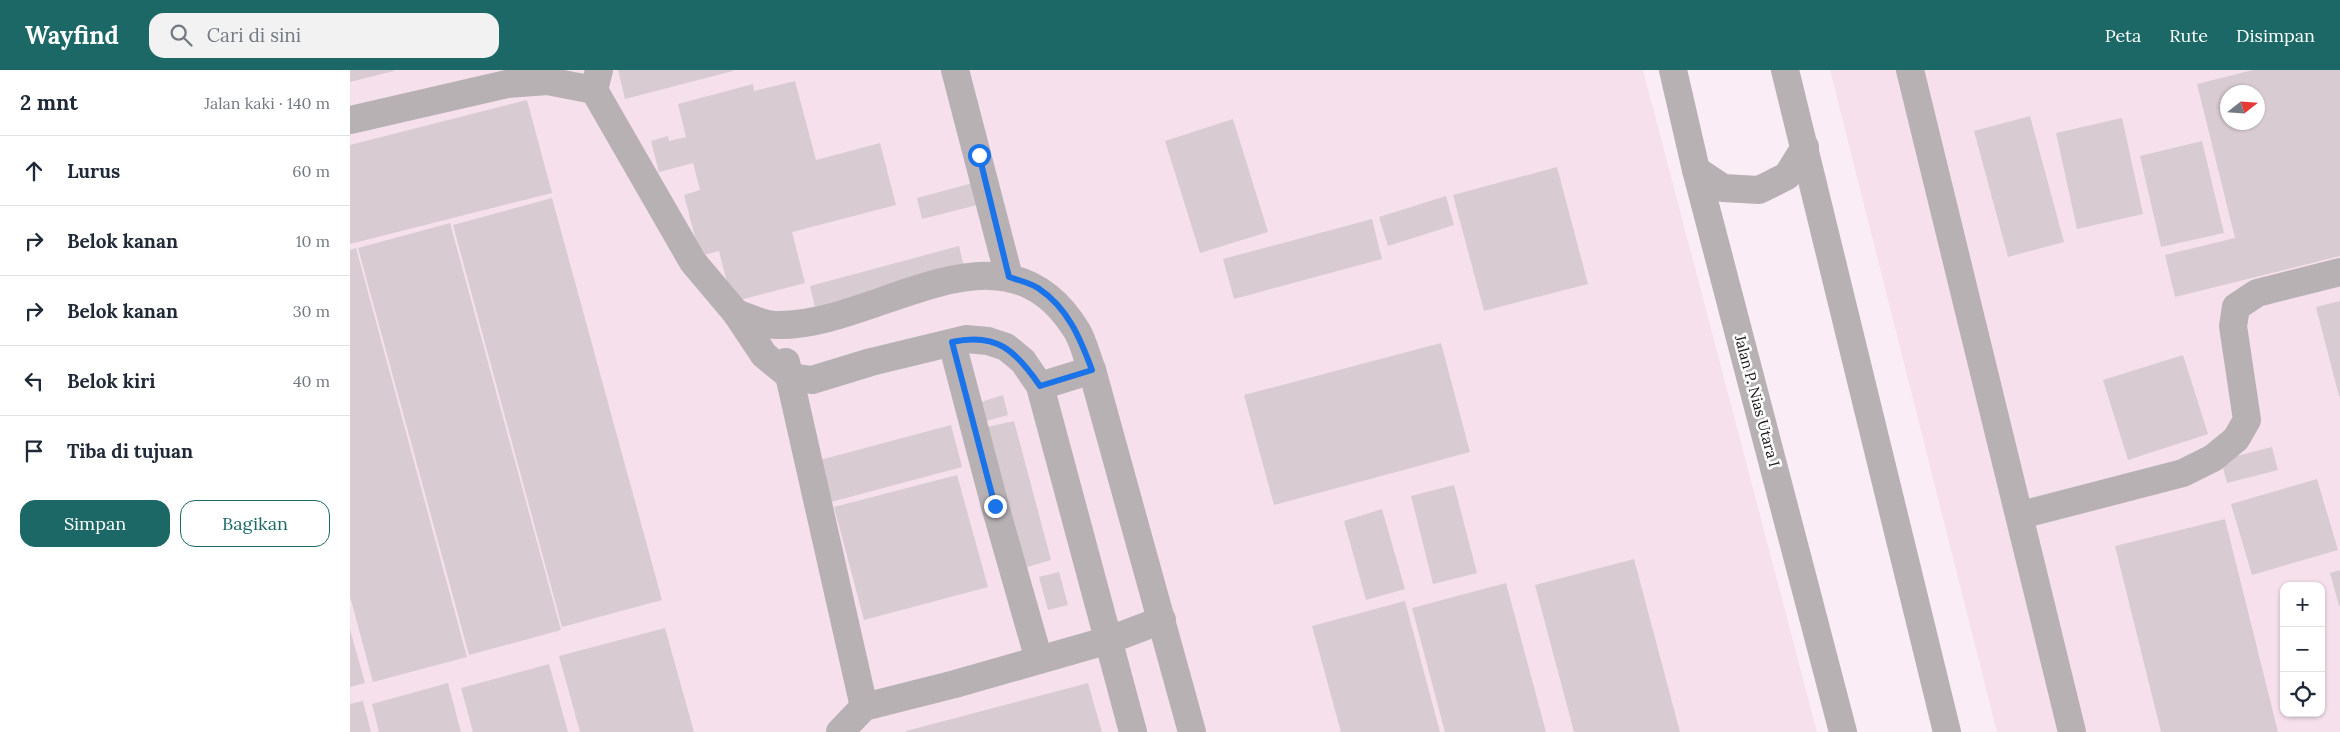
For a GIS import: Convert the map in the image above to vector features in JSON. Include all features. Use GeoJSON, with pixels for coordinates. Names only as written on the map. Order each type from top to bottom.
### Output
{"type":"FeatureCollection","features":[{"type":"Feature","properties":{"kind":"street"},"geometry":{"type":"LineString","coordinates":[[955,70],[1009,277]]}},
{"type":"Feature","properties":{"kind":"street","name":"Jalan P. Nias Utara I"},"geometry":{"type":"LineString","coordinates":[[1673,70],[1696,170],[1843,732]]}},
{"type":"Feature","properties":{"kind":"street"},"geometry":{"type":"LineString","coordinates":[[1785,70],[1947,732]]}},
{"type":"Feature","properties":{"kind":"street"},"geometry":{"type":"LineString","coordinates":[[1910,70],[2021,514],[2072,732]]}},
{"type":"Feature","properties":{"kind":"street"},"geometry":{"type":"LineString","coordinates":[[350,120],[507,84],[596,80],[693,262],[736,313],[764,355],[791,377],[812,380],[870,362],[966,339],[988,341],[1006,347],[1023,361],[1040,386],[1133,732]]}},
{"type":"Feature","properties":{"kind":"street"},"geometry":{"type":"LineString","coordinates":[[1696,170],[1723,188],[1759,190],[1787,176],[1805,147]]}},
{"type":"Feature","properties":{"kind":"street"},"geometry":{"type":"LineString","coordinates":[[2021,514],[2183,473],[2213,458],[2236,439],[2247,420],[2233,326],[2236,307],[2257,294],[2340,272]]}},
{"type":"Feature","properties":{"kind":"street"},"geometry":{"type":"LineString","coordinates":[[736,313],[774,325],[799,324],[837,315],[939,283],[974,275],[1009,277],[1037,288],[1061,308],[1078,333],[1092,370],[1192,732]]}},
{"type":"Feature","properties":{"kind":"street"},"geometry":{"type":"LineString","coordinates":[[774,325],[791,377],[864,707]]}},
{"type":"Feature","properties":{"kind":"street"},"geometry":{"type":"LineString","coordinates":[[952,342],[995,506],[1039,660]]}},
{"type":"Feature","properties":{"kind":"street"},"geometry":{"type":"LineString","coordinates":[[1040,386],[1092,370]]}},
{"type":"Feature","properties":{"kind":"street"},"geometry":{"type":"LineString","coordinates":[[840,732],[864,707],[1109,640],[1162,620]]}},
{"type":"Feature","properties":{"kind":"shaded area"},"geometry":{"type":"Polygon","coordinates":[[[350,70],[1643,70],[1817,732],[350,732],[350,70]]]}},
{"type":"Feature","properties":{"kind":"shaded area"},"geometry":{"type":"Polygon","coordinates":[[[1830,70],[2340,70],[2340,732],[1997,732],[1830,70]]]}},
{"type":"Feature","properties":{"kind":"building"},"geometry":{"type":"Polygon","coordinates":[[[350,70],[394,70],[394,71],[350,82],[350,70]]]}},
{"type":"Feature","properties":{"kind":"building"},"geometry":{"type":"Polygon","coordinates":[[[618,70],[733,70],[733,71],[625,99],[618,70]]]}},
{"type":"Feature","properties":{"kind":"building"},"geometry":{"type":"Polygon","coordinates":[[[2253,70],[2340,70],[2340,256],[2175,297],[2165,255],[2235,238],[2197,84],[2253,70]]]}},
{"type":"Feature","properties":{"kind":"building"},"geometry":{"type":"Polygon","coordinates":[[[795,81],[816,160],[880,143],[896,205],[792,232],[805,283],[732,302],[719,251],[700,256],[684,195],[700,190],[693,163],[659,172],[651,141],[668,136],[669,141],[686,137],[678,104],[753,84],[754,91],[795,81]]]}},
{"type":"Feature","properties":{"kind":"building"},"geometry":{"type":"Polygon","coordinates":[[[527,100],[552,193],[350,244],[350,145],[527,100]]]}},
{"type":"Feature","properties":{"kind":"building"},"geometry":{"type":"Polygon","coordinates":[[[2030,116],[2064,242],[2008,257],[1974,131],[2030,116]]]}},
{"type":"Feature","properties":{"kind":"building"},"geometry":{"type":"Polygon","coordinates":[[[2122,118],[2143,214],[2077,229],[2056,133],[2122,118]]]}},
{"type":"Feature","properties":{"kind":"building"},"geometry":{"type":"Polygon","coordinates":[[[1233,119],[1268,232],[1200,253],[1165,141],[1233,119]]]}},
{"type":"Feature","properties":{"kind":"building"},"geometry":{"type":"Polygon","coordinates":[[[2202,141],[2224,233],[2161,247],[2140,156],[2202,141]]]}},
{"type":"Feature","properties":{"kind":"building"},"geometry":{"type":"Polygon","coordinates":[[[1557,167],[1588,284],[1484,311],[1453,195],[1557,167]]]}},
{"type":"Feature","properties":{"kind":"building"},"geometry":{"type":"Polygon","coordinates":[[[980,181],[985,203],[922,219],[917,198],[980,181]]]}},
{"type":"Feature","properties":{"kind":"building"},"geometry":{"type":"Polygon","coordinates":[[[1446,196],[1454,225],[1388,246],[1379,217],[1446,196]]]}},
{"type":"Feature","properties":{"kind":"building"},"geometry":{"type":"Polygon","coordinates":[[[552,198],[662,600],[562,627],[453,225],[552,198]]]}},
{"type":"Feature","properties":{"kind":"building"},"geometry":{"type":"Polygon","coordinates":[[[1372,219],[1382,259],[1234,299],[1223,259],[1372,219]]]}},
{"type":"Feature","properties":{"kind":"building"},"geometry":{"type":"Polygon","coordinates":[[[450,223],[561,630],[469,655],[358,248],[450,223]]]}},
{"type":"Feature","properties":{"kind":"building"},"geometry":{"type":"Polygon","coordinates":[[[959,246],[965,271],[816,311],[810,286],[959,246]]]}},
{"type":"Feature","properties":{"kind":"building"},"geometry":{"type":"Polygon","coordinates":[[[356,248],[467,657],[373,682],[350,596],[350,250],[356,248]]]}},
{"type":"Feature","properties":{"kind":"building"},"geometry":{"type":"Polygon","coordinates":[[[2340,301],[2340,396],[2339,396],[2316,307],[2340,301]]]}},
{"type":"Feature","properties":{"kind":"building"},"geometry":{"type":"Polygon","coordinates":[[[1441,343],[1470,452],[1274,505],[1244,395],[1441,343]]]}},
{"type":"Feature","properties":{"kind":"building"},"geometry":{"type":"Polygon","coordinates":[[[2183,355],[2208,434],[2128,460],[2103,380],[2183,355]]]}},
{"type":"Feature","properties":{"kind":"building"},"geometry":{"type":"Polygon","coordinates":[[[1003,395],[1008,415],[986,421],[981,402],[1003,395]]]}},
{"type":"Feature","properties":{"kind":"building"},"geometry":{"type":"Polygon","coordinates":[[[1014,421],[1051,560],[1024,568],[987,427],[1014,421]]]}},
{"type":"Feature","properties":{"kind":"building"},"geometry":{"type":"Polygon","coordinates":[[[951,425],[962,467],[831,502],[820,460],[951,425]]]}},
{"type":"Feature","properties":{"kind":"building"},"geometry":{"type":"Polygon","coordinates":[[[2272,447],[2278,470],[2227,483],[2221,460],[2272,447]]]}},
{"type":"Feature","properties":{"kind":"building"},"geometry":{"type":"Polygon","coordinates":[[[957,475],[988,587],[864,620],[834,507],[957,475]]]}},
{"type":"Feature","properties":{"kind":"building"},"geometry":{"type":"Polygon","coordinates":[[[2317,479],[2338,550],[2252,575],[2231,504],[2317,479]]]}},
{"type":"Feature","properties":{"kind":"building"},"geometry":{"type":"Polygon","coordinates":[[[1454,485],[1477,573],[1433,584],[1411,496],[1454,485]]]}},
{"type":"Feature","properties":{"kind":"building"},"geometry":{"type":"Polygon","coordinates":[[[1382,509],[1405,589],[1366,600],[1344,521],[1382,509]]]}},
{"type":"Feature","properties":{"kind":"building"},"geometry":{"type":"Polygon","coordinates":[[[2225,519],[2278,732],[2161,732],[2115,546],[2225,519]]]}},
{"type":"Feature","properties":{"kind":"building"},"geometry":{"type":"Polygon","coordinates":[[[1634,559],[1680,732],[1574,732],[1535,585],[1634,559]]]}},
{"type":"Feature","properties":{"kind":"building"},"geometry":{"type":"Polygon","coordinates":[[[2340,570],[2340,606],[2339,606],[2330,573],[2340,570]]]}},
{"type":"Feature","properties":{"kind":"building"},"geometry":{"type":"Polygon","coordinates":[[[1059,572],[1068,605],[1048,610],[1039,577],[1059,572]]]}},
{"type":"Feature","properties":{"kind":"building"},"geometry":{"type":"Polygon","coordinates":[[[1506,583],[1546,732],[1445,732],[1412,608],[1506,583]]]}},
{"type":"Feature","properties":{"kind":"building"},"geometry":{"type":"Polygon","coordinates":[[[1405,601],[1440,732],[1341,732],[1312,626],[1405,601]]]}},
{"type":"Feature","properties":{"kind":"building"},"geometry":{"type":"Polygon","coordinates":[[[665,628],[694,732],[580,732],[559,656],[665,628]]]}},
{"type":"Feature","properties":{"kind":"building"},"geometry":{"type":"Polygon","coordinates":[[[350,629],[365,683],[350,687],[350,629]]]}},
{"type":"Feature","properties":{"kind":"building"},"geometry":{"type":"Polygon","coordinates":[[[549,664],[568,732],[473,732],[461,688],[549,664]]]}},
{"type":"Feature","properties":{"kind":"building"},"geometry":{"type":"Polygon","coordinates":[[[448,683],[461,732],[379,732],[372,704],[448,683]]]}},
{"type":"Feature","properties":{"kind":"building"},"geometry":{"type":"Polygon","coordinates":[[[1088,683],[1102,732],[906,732],[906,731],[1088,683]]]}},
{"type":"Feature","properties":{"kind":"building"},"geometry":{"type":"Polygon","coordinates":[[[363,701],[371,732],[350,732],[350,704],[363,701]]]}},
{"type":"Feature","properties":{"kind":"route"},"geometry":{"type":"LineString","coordinates":[[979,155],[1009,277],[1037,288],[1061,308],[1078,333],[1092,370],[1040,386],[1023,361],[1006,347],[988,341],[966,339],[952,342],[995,506]]}}]}
